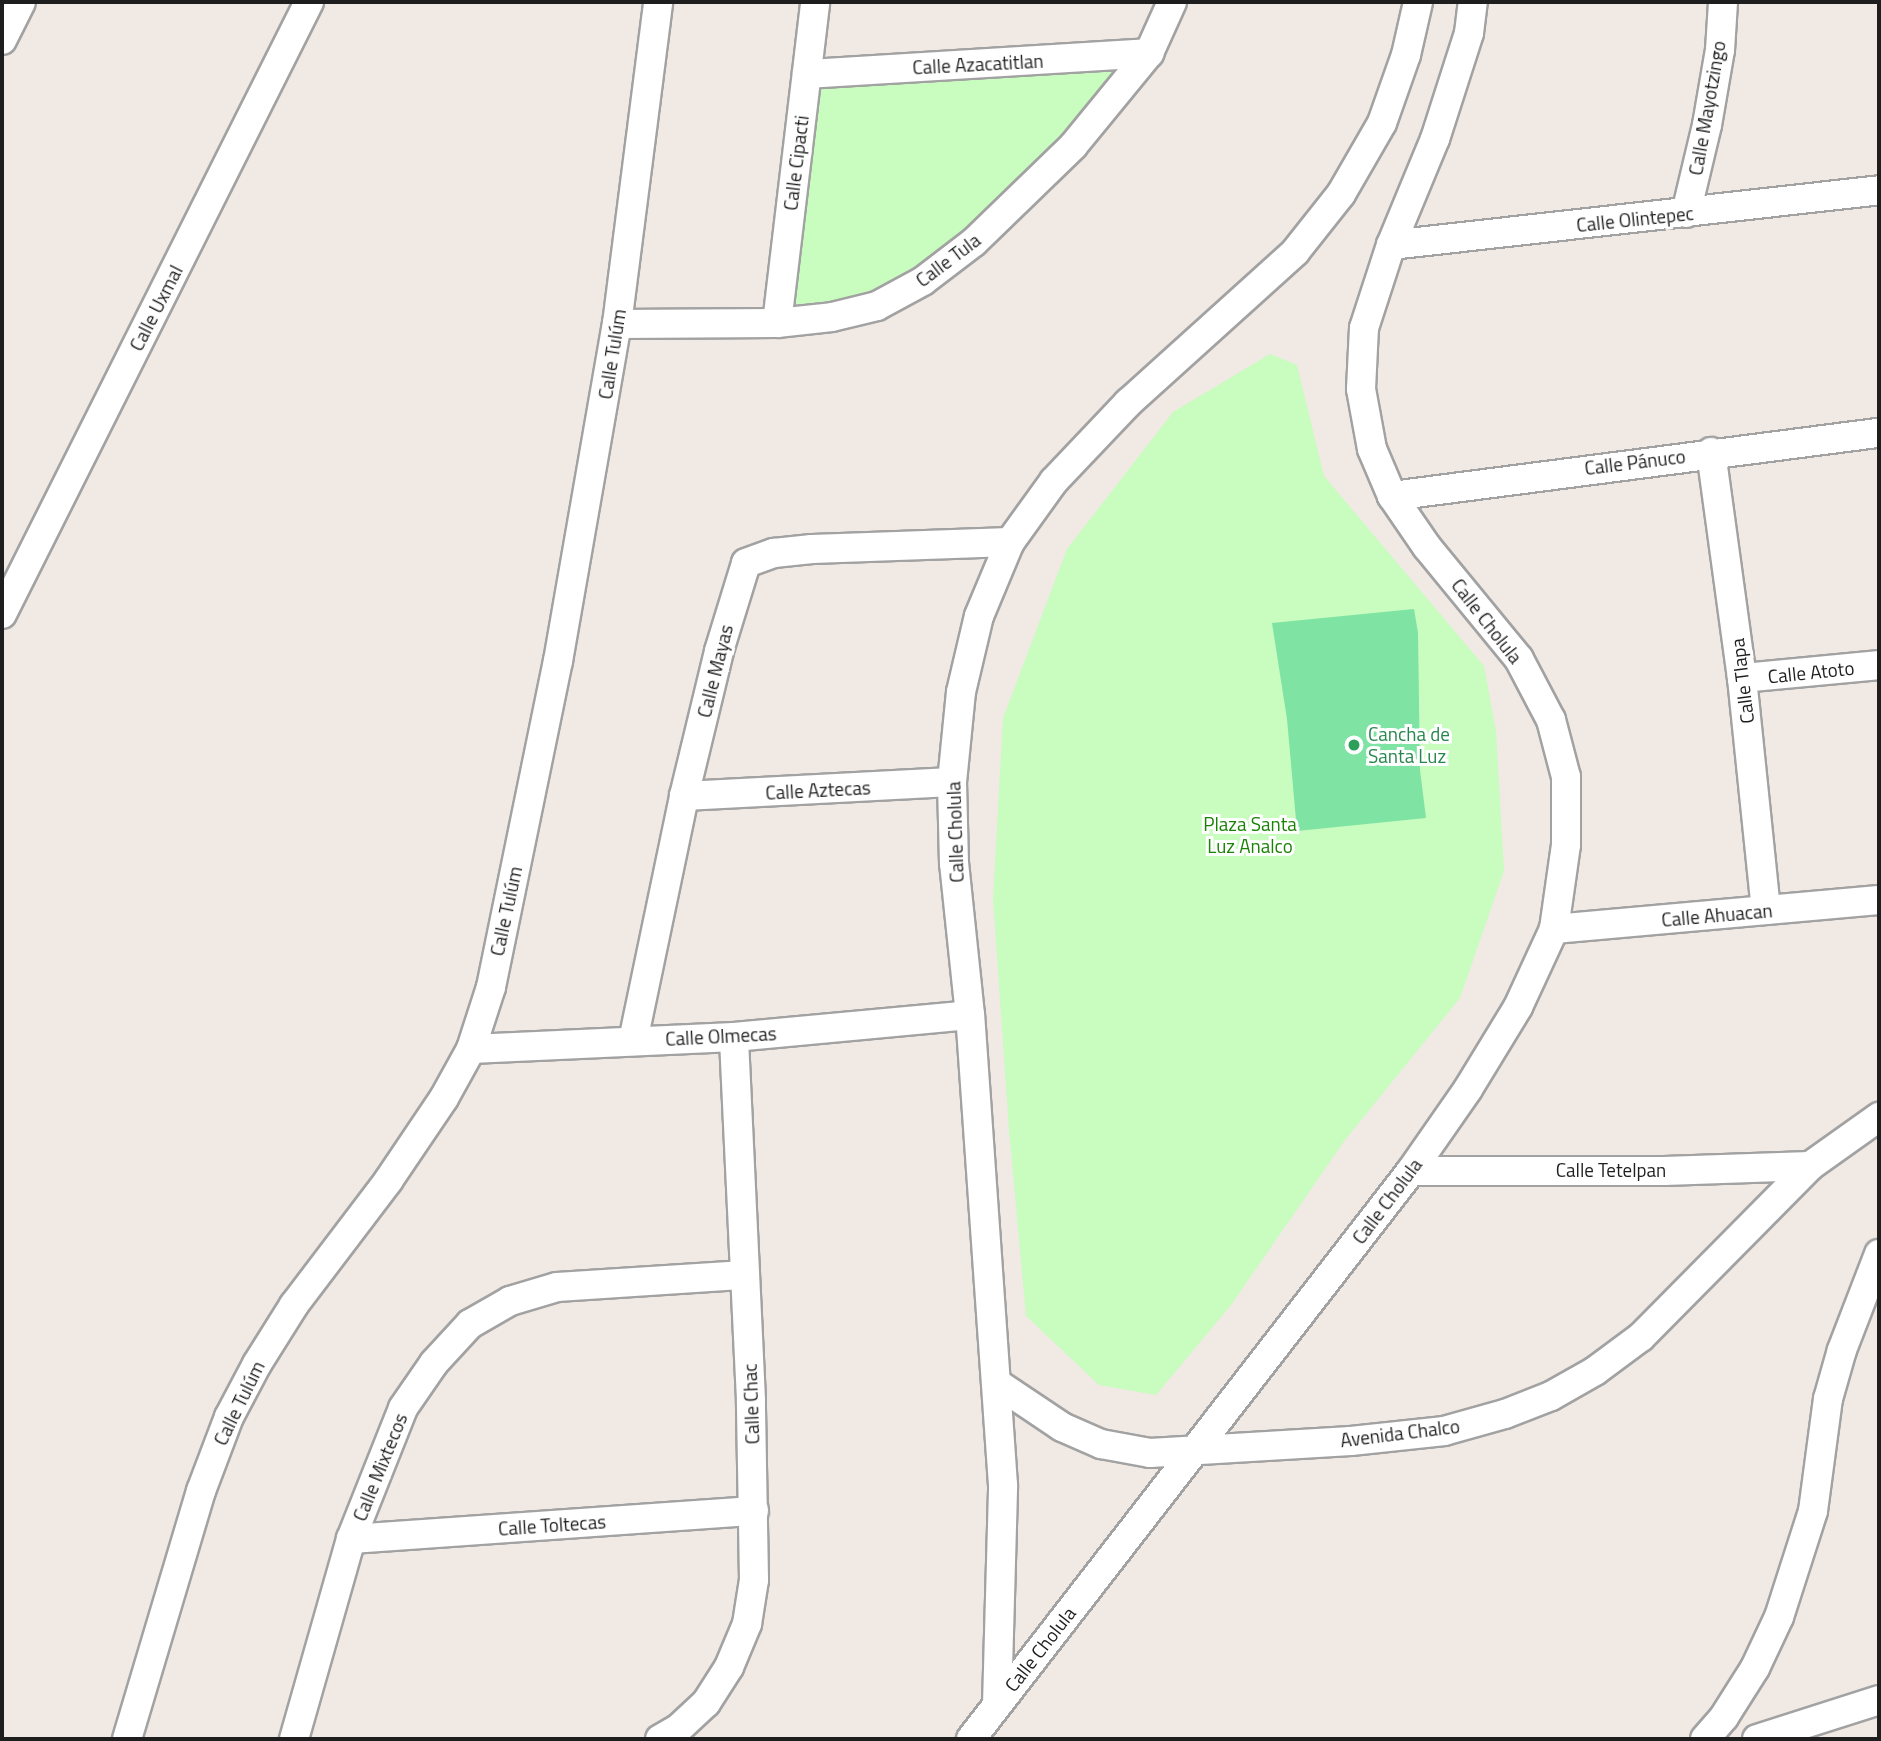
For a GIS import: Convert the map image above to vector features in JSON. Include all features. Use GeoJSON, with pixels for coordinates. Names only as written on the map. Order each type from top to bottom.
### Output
{"type":"FeatureCollection","features":[{"type":"Feature","properties":{"kind":"street"},"geometry":{"type":"LineString","coordinates":[[2,40],[21,2]]}},
{"type":"Feature","properties":{"kind":"street","name":"Calle Uxmal"},"geometry":{"type":"LineString","coordinates":[[2,614],[309,2]]}},
{"type":"Feature","properties":{"kind":"street","name":"Calle Tulúm"},"geometry":{"type":"LineString","coordinates":[[127,1739],[201,1491],[229,1418],[257,1364],[294,1305],[388,1181],[444,1098],[471,1049],[491,986],[558,661],[617,324],[658,2]]}},
{"type":"Feature","properties":{"kind":"street","name":"Calle Cipacti"},"geometry":{"type":"LineString","coordinates":[[777,323],[815,2]]}},
{"type":"Feature","properties":{"kind":"street","name":"Calle Tula"},"geometry":{"type":"LineString","coordinates":[[617,324],[777,323],[832,317],[877,306],[923,281],[974,242],[1073,146],[1149,53],[1172,2]]}},
{"type":"Feature","properties":{"kind":"street","name":"Calle Cholula"},"geometry":{"type":"LineString","coordinates":[[997,1705],[1003,1485],[998,1384],[970,1016],[954,864],[952,782],[961,692],[979,616],[1010,542],[1054,481],[1128,403],[1294,252],[1341,194],[1382,123],[1406,55],[1418,2]]}},
{"type":"Feature","properties":{"kind":"street","name":"Calle Cholula"},"geometry":{"type":"LineString","coordinates":[[997,1705],[1411,1171],[1468,1089],[1518,1007],[1554,929],[1566,845],[1566,777],[1551,720],[1520,659],[1427,547],[1392,496],[1372,449],[1361,389],[1364,328],[1391,245],[1435,139],[1469,33],[1473,2]]}},
{"type":"Feature","properties":{"kind":"street","name":"Calle Mayotzingo"},"geometry":{"type":"LineString","coordinates":[[1686,214],[1707,125],[1720,50],[1723,2]]}},
{"type":"Feature","properties":{"kind":"street","name":"Calle Azacatitlan"},"geometry":{"type":"LineString","coordinates":[[807,74],[1149,53]]}},
{"type":"Feature","properties":{"kind":"street","name":"Calle Olintepec"},"geometry":{"type":"LineString","coordinates":[[1391,245],[1686,214],[1879,190]]}},
{"type":"Feature","properties":{"kind":"street","name":"Calle Pánuco"},"geometry":{"type":"LineString","coordinates":[[1392,496],[1711,452],[1879,433]]}},
{"type":"Feature","properties":{"kind":"street","name":"Calle Tlapa"},"geometry":{"type":"LineString","coordinates":[[1711,452],[1742,678],[1766,910]]}},
{"type":"Feature","properties":{"kind":"street","name":"Calle Mayas"},"geometry":{"type":"LineString","coordinates":[[633,1041],[684,796],[719,651],[746,563],[774,553],[812,549],[1010,542]]}},
{"type":"Feature","properties":{"kind":"street","name":"Calle Atoto"},"geometry":{"type":"LineString","coordinates":[[1742,678],[1879,665]]}},
{"type":"Feature","properties":{"kind":"street","name":"Calle Aztecas"},"geometry":{"type":"LineString","coordinates":[[684,796],[952,782]]}},
{"type":"Feature","properties":{"kind":"street","name":"Calle Ahuacan"},"geometry":{"type":"LineString","coordinates":[[1554,929],[1879,900]]}},
{"type":"Feature","properties":{"kind":"street","name":"Calle Olmecas"},"geometry":{"type":"LineString","coordinates":[[471,1049],[734,1037],[970,1016]]}},
{"type":"Feature","properties":{"kind":"street","name":"Calle Chac"},"geometry":{"type":"LineString","coordinates":[[660,1739],[679,1728],[706,1703],[734,1656],[747,1624],[754,1580],[754,1511],[734,1037]]}},
{"type":"Feature","properties":{"kind":"street","name":"Avenida Chalco"},"geometry":{"type":"LineString","coordinates":[[998,1384],[1062,1427],[1101,1444],[1150,1453],[1192,1452],[1444,1431],[1505,1414],[1551,1396],[1594,1371],[1641,1337],[1810,1166],[1879,1117]]}},
{"type":"Feature","properties":{"kind":"street","name":"Calle Tetelpan"},"geometry":{"type":"LineString","coordinates":[[1411,1171],[1664,1171],[1810,1166]]}},
{"type":"Feature","properties":{"kind":"street"},"geometry":{"type":"LineString","coordinates":[[1705,1739],[1724,1717],[1755,1668],[1783,1607],[1813,1511],[1828,1399],[1842,1350],[1879,1254]]}},
{"type":"Feature","properties":{"kind":"street","name":"Calle Mixtecos"},"geometry":{"type":"LineString","coordinates":[[293,1739],[351,1539],[403,1408],[434,1363],[470,1324],[510,1301],[557,1287],[745,1275]]}},
{"type":"Feature","properties":{"kind":"street","name":"Calle Toltecas"},"geometry":{"type":"LineString","coordinates":[[351,1539],[754,1511]]}},
{"type":"Feature","properties":{"kind":"street"},"geometry":{"type":"LineString","coordinates":[[1757,1739],[1879,1700]]}},
{"type":"Feature","properties":{"kind":"street"},"geometry":{"type":"LineString","coordinates":[[971,1739],[997,1705]]}},
{"type":"Feature","properties":{"kind":"green space"},"geometry":{"type":"Polygon","coordinates":[[[1143,57],[1012,201],[883,299],[778,320],[809,77],[1143,57]]]}},
{"type":"Feature","properties":{"kind":"green space","name":"Plaza Santa Luz Analco"},"geometry":{"type":"Polygon","coordinates":[[[1270,354],[1297,365],[1324,476],[1484,666],[1496,731],[1504,871],[1460,998],[1345,1140],[1231,1305],[1156,1395],[1099,1385],[1026,1316],[1009,1130],[993,899],[1003,718],[1067,549],[1173,412],[1270,354]]]}},
{"type":"Feature","properties":{"kind":"green space","name":"Cancha de Santa Luz"},"geometry":{"type":"Polygon","coordinates":[[[1414,609],[1418,633],[1420,770],[1426,818],[1297,831],[1287,719],[1272,623],[1414,609]]]}},
{"type":"Feature","properties":{"kind":"place","name":"Cancha de Santa Luz"},"geometry":{"type":"Point","coordinates":[1354,745]}}]}
